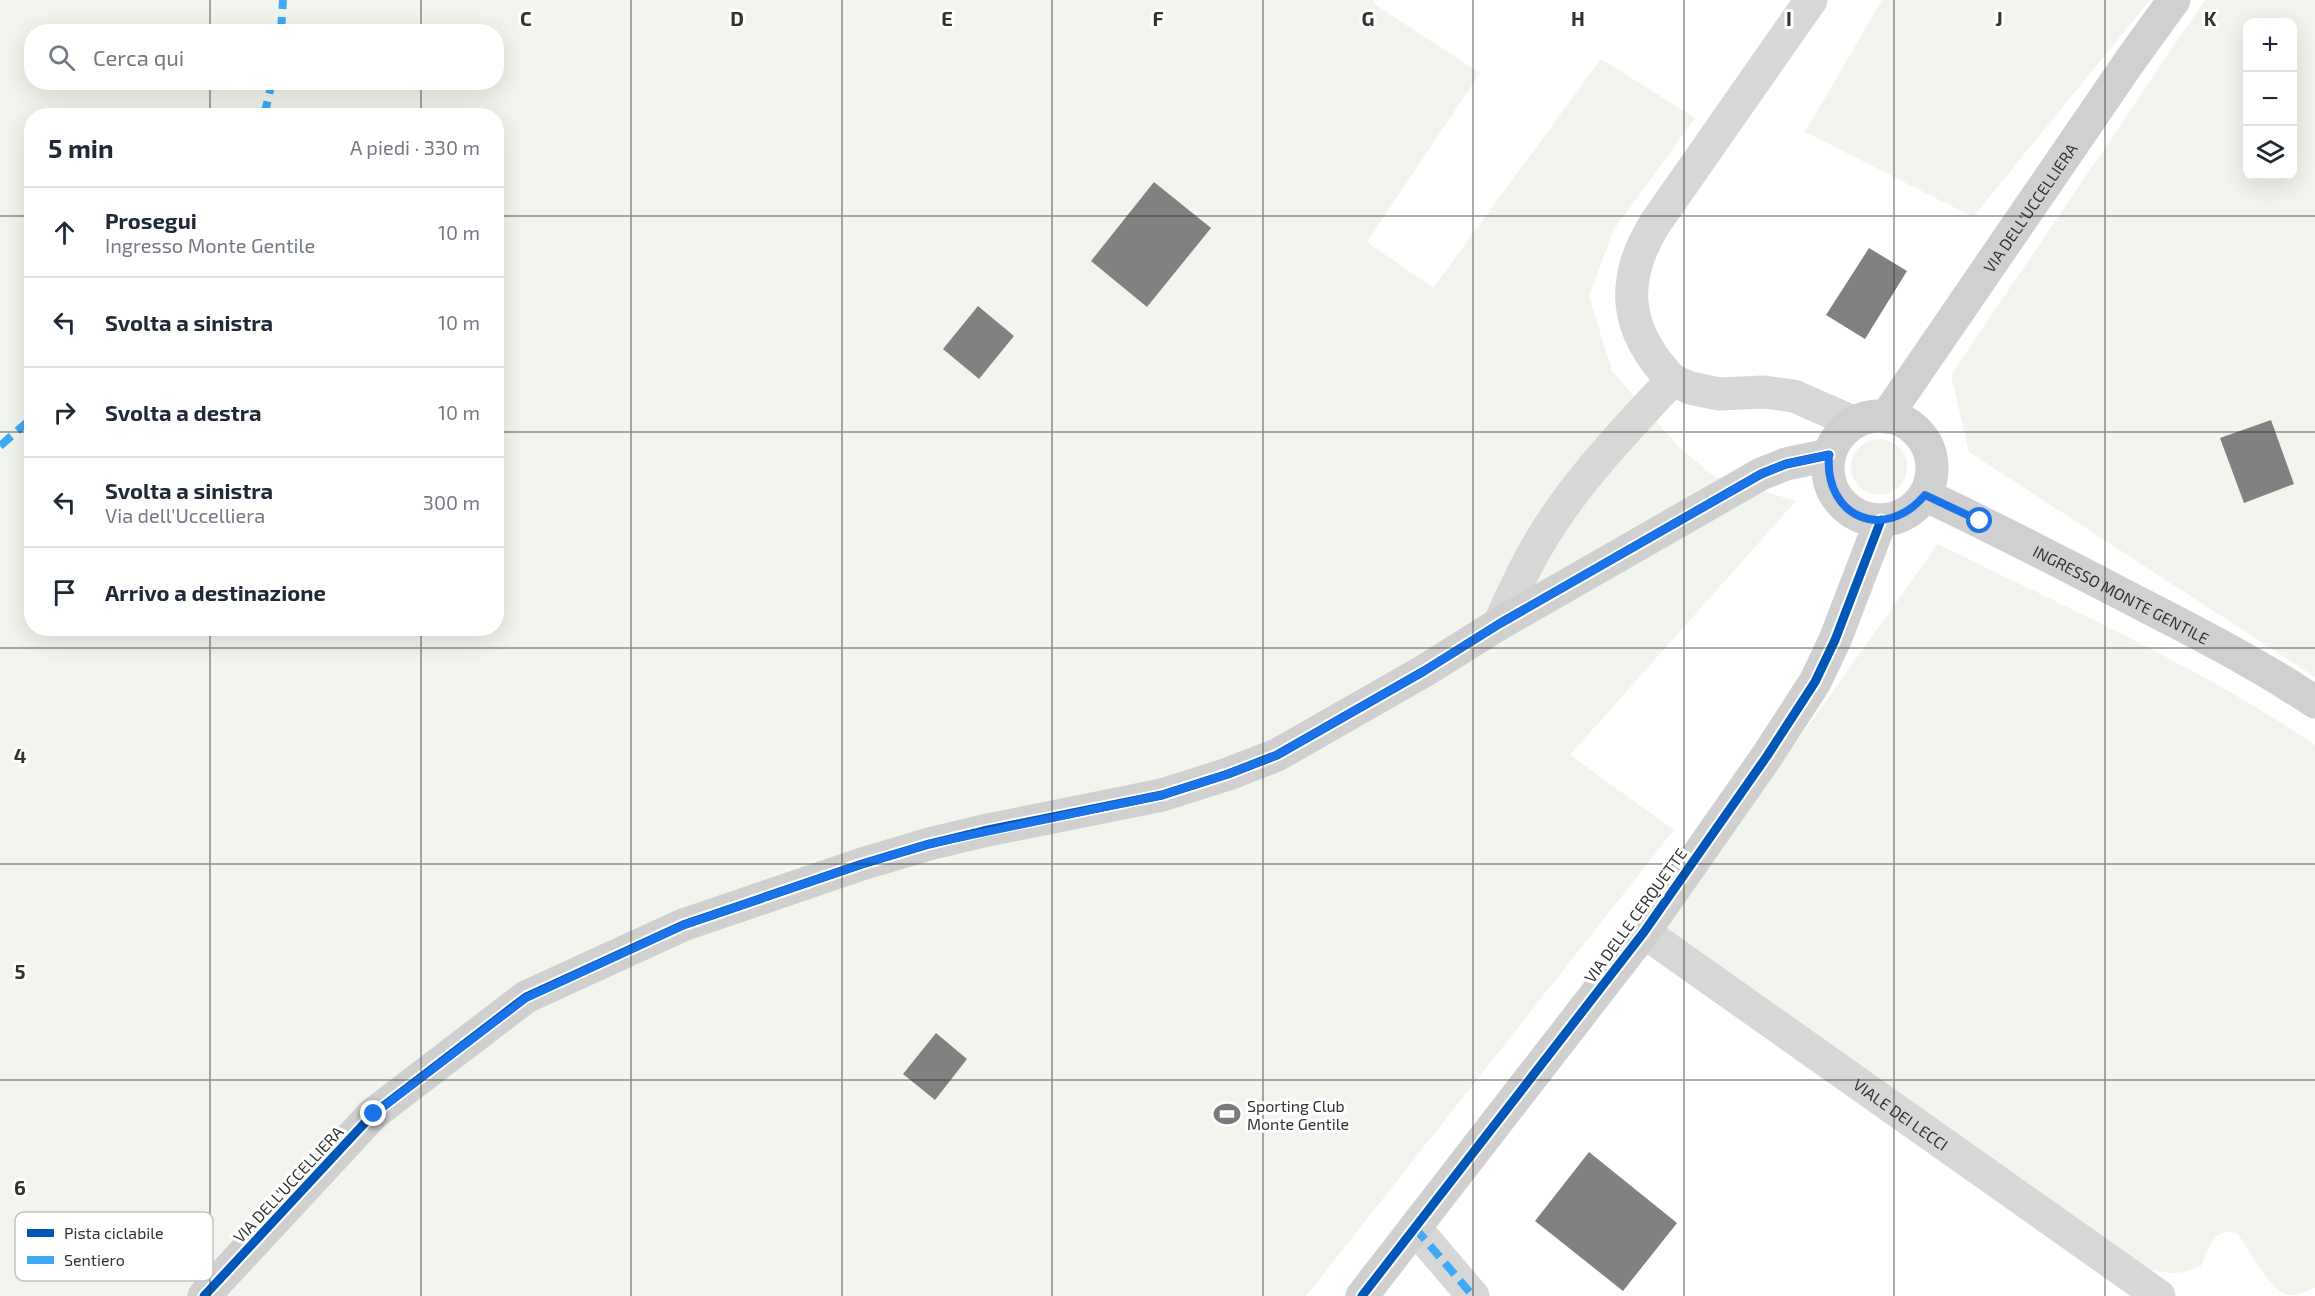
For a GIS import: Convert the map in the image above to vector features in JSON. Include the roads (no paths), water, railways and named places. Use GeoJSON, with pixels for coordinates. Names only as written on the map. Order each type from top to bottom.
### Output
{"type":"FeatureCollection","features":[{"type":"Feature","properties":{"kind":"street"},"geometry":{"type":"LineString","coordinates":[[1811,0],[1656,222],[1638,257],[1631,285],[1635,324],[1657,365],[1672,380],[1690,388],[1719,394],[1764,392],[1794,396],[1853,422]]}},
{"type":"Feature","properties":{"kind":"street","name":"VIA DELL'UCCELLIERA"},"geometry":{"type":"LineString","coordinates":[[1886,417],[2174,0]]}},
{"type":"Feature","properties":{"kind":"street"},"geometry":{"type":"LineString","coordinates":[[1499,624],[1539,543],[1574,491],[1672,380]]}},
{"type":"Feature","properties":{"kind":"street"},"geometry":{"type":"LineString","coordinates":[[1869,417],[1886,417],[1903,421],[1917,431],[1927,445],[1932,462],[1931,479],[1925,495],[1914,509],[1898,518],[1881,520],[1865,518],[1850,511],[1839,500],[1831,486],[1828,471],[1829,455],[1843,432],[1853,422],[1869,417]]}},
{"type":"Feature","properties":{"kind":"street","name":"VIA DELL'UCCELLIERA"},"geometry":{"type":"LineString","coordinates":[[204,1296],[374,1114],[526,998],[684,925],[862,864],[983,831],[1127,804],[1228,774],[1277,755],[1424,671],[1499,624],[1761,474],[1786,464],[1829,455]]}},
{"type":"Feature","properties":{"kind":"street","name":"INGRESSO MONTE GENTILE"},"geometry":{"type":"LineString","coordinates":[[1925,495],[2182,625],[2248,661],[2315,702]]}},
{"type":"Feature","properties":{"kind":"street","name":"VIA DELLE CERQUETTE"},"geometry":{"type":"LineString","coordinates":[[1362,1296],[1644,932],[1767,756],[1815,682],[1851,601],[1881,520]]}},
{"type":"Feature","properties":{"kind":"street","name":"VIALE DEI LECCI"},"geometry":{"type":"LineString","coordinates":[[1644,932],[2159,1296]]}},
{"type":"Feature","properties":{"kind":"street"},"geometry":{"type":"LineString","coordinates":[[1415,1228],[1473,1296]]}},
{"type":"Feature","properties":{"kind":"place","name":"Sporting Club Monte Gentile"},"geometry":{"type":"Point","coordinates":[1227,1114]}}]}
